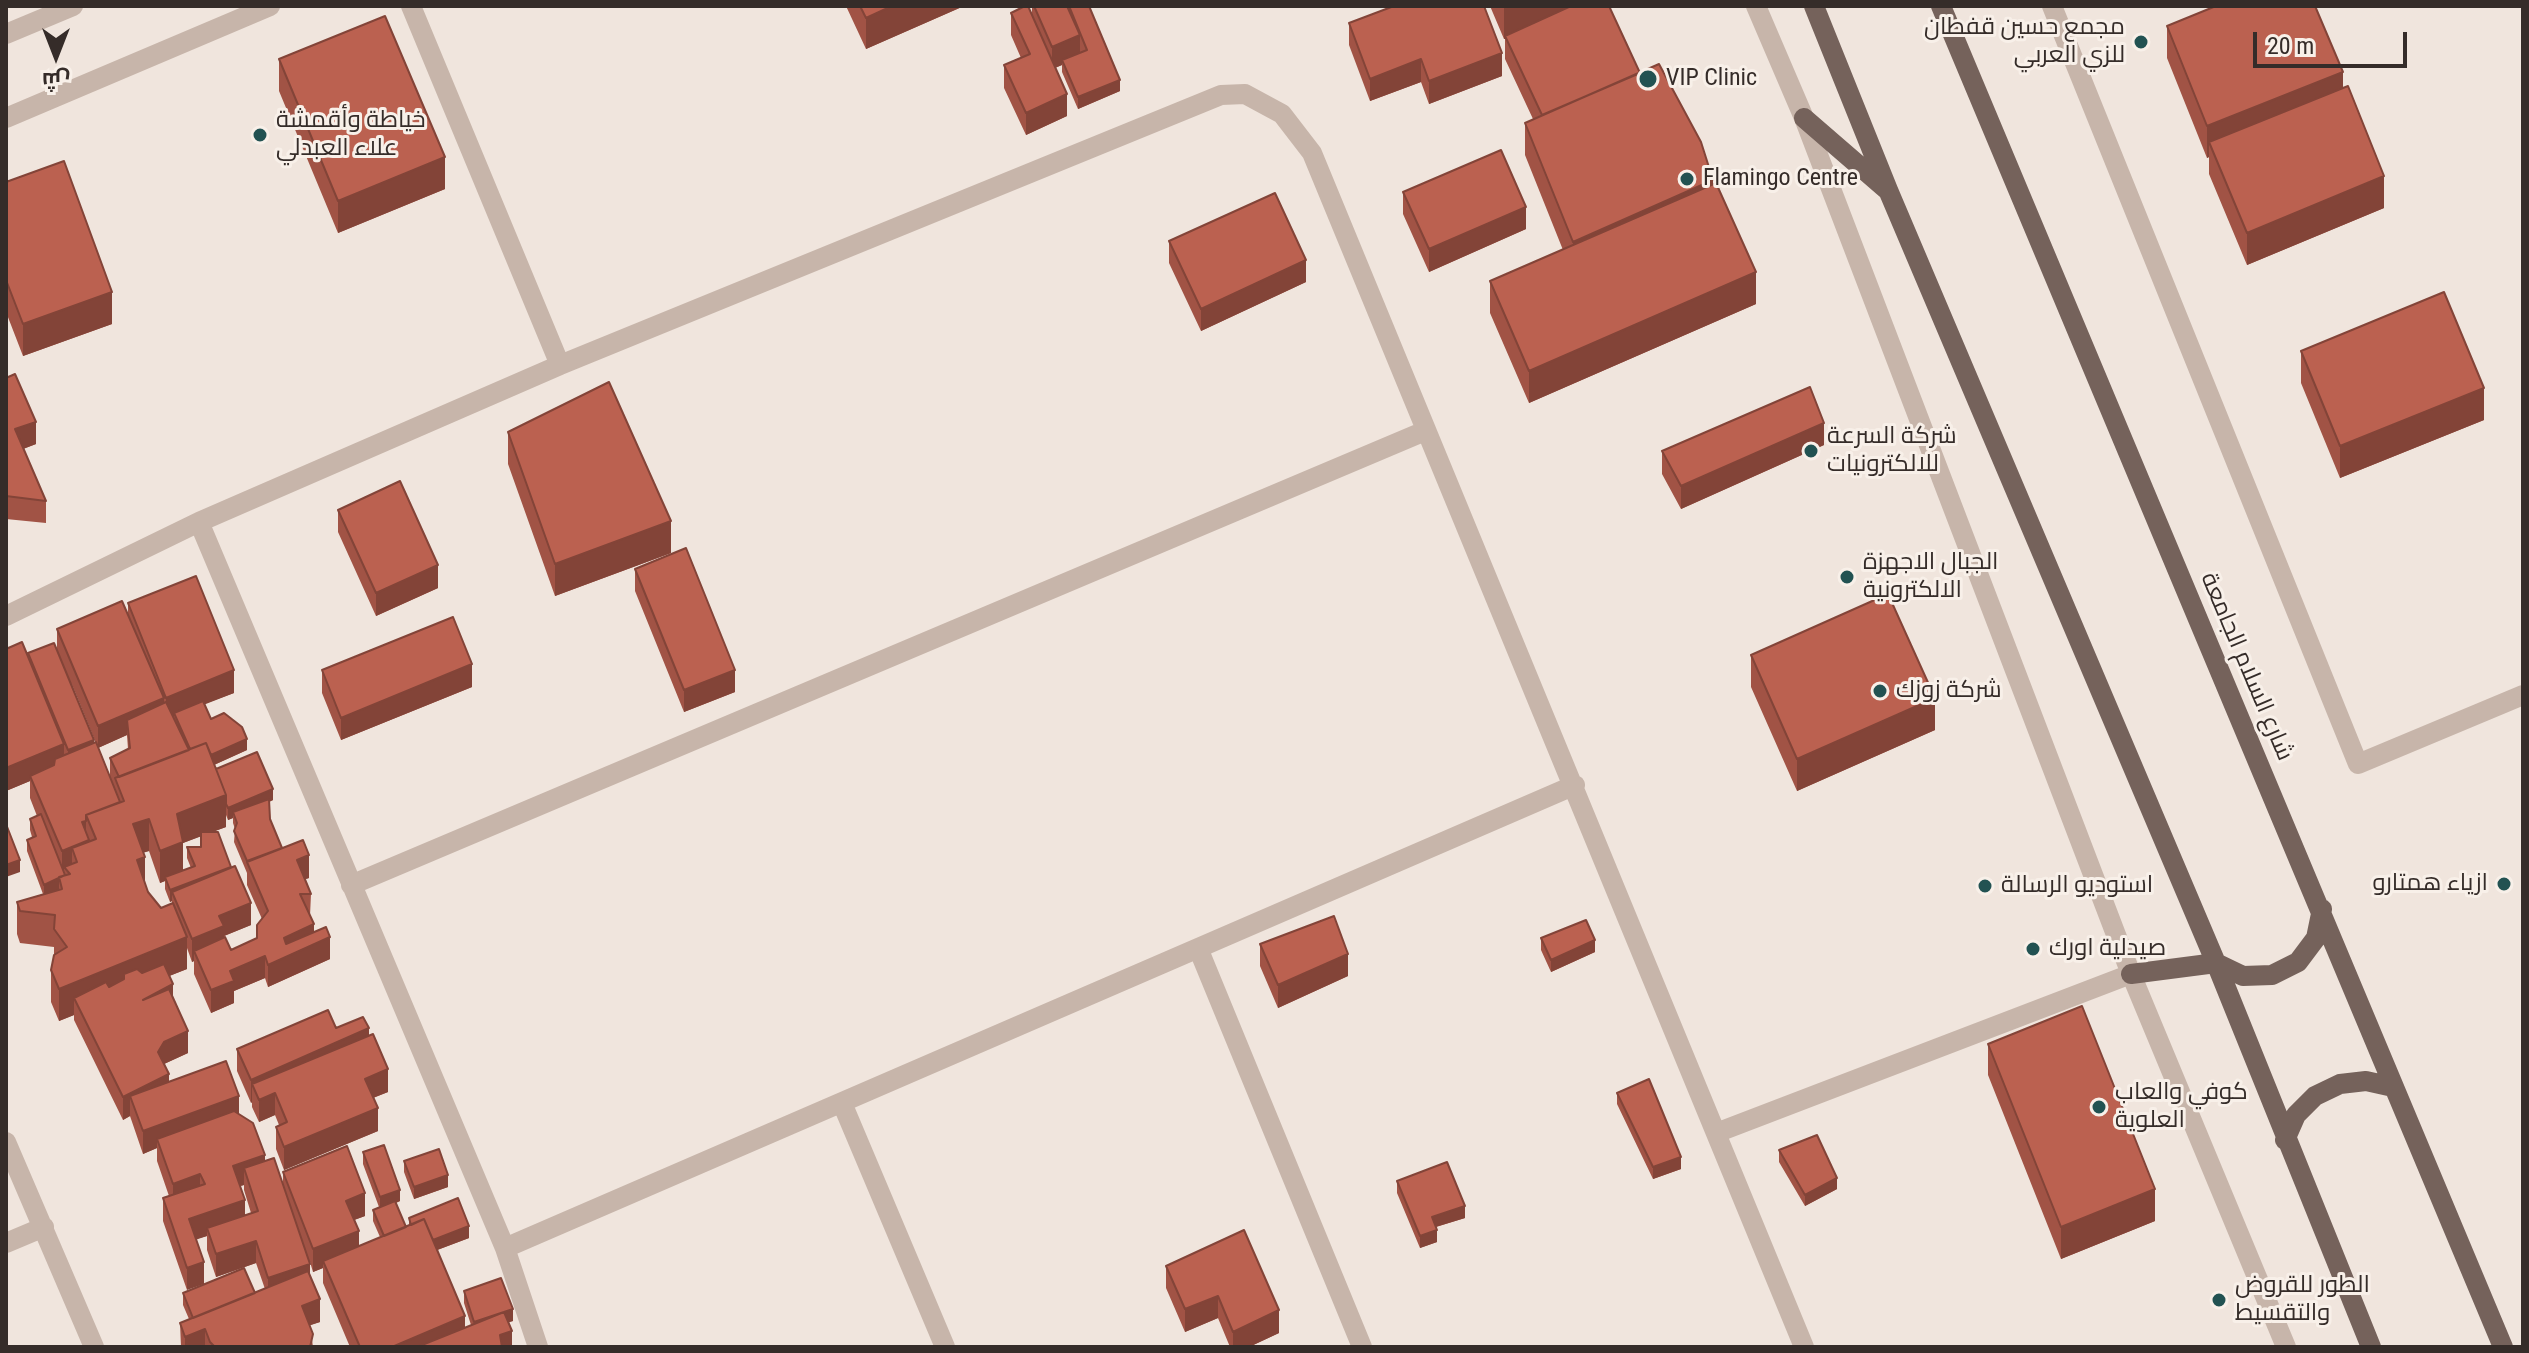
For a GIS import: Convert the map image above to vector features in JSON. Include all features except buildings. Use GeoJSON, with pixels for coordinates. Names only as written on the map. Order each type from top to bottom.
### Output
{"type":"FeatureCollection","features":[{"type":"Feature","properties":{"kind":"main road"},"geometry":{"type":"LineString","coordinates":[[1814,6],[1888,190],[2216,963],[2371,1347]]}},
{"type":"Feature","properties":{"kind":"main road","name":"شارع السلام الجامعة"},"geometry":{"type":"LineString","coordinates":[[1941,6],[2503,1347]]}},
{"type":"Feature","properties":{"kind":"main road"},"geometry":{"type":"LineString","coordinates":[[1804,118],[1888,190]]}},
{"type":"Feature","properties":{"kind":"main road"},"geometry":{"type":"LineString","coordinates":[[2131,974],[2216,963],[2243,976],[2272,975],[2298,962],[2316,938],[2322,909]]}},
{"type":"Feature","properties":{"kind":"main road"},"geometry":{"type":"LineString","coordinates":[[2285,1140],[2296,1115],[2315,1096],[2340,1084],[2366,1081],[2393,1087]]}},
{"type":"Feature","properties":{"kind":"street"},"geometry":{"type":"LineString","coordinates":[[6,34],[73,6]]}},
{"type":"Feature","properties":{"kind":"street"},"geometry":{"type":"LineString","coordinates":[[6,118],[270,6]]}},
{"type":"Feature","properties":{"kind":"street"},"geometry":{"type":"LineString","coordinates":[[411,6],[560,365]]}},
{"type":"Feature","properties":{"kind":"street"},"geometry":{"type":"LineString","coordinates":[[1756,6],[1804,118],[2131,974],[2286,1347]]}},
{"type":"Feature","properties":{"kind":"street"},"geometry":{"type":"LineString","coordinates":[[2052,6],[2358,764],[2523,695]]}},
{"type":"Feature","properties":{"kind":"street"},"geometry":{"type":"LineString","coordinates":[[6,616],[199,522],[560,365],[1221,95],[1245,94],[1282,114],[1312,153],[1804,1347]]}},
{"type":"Feature","properties":{"kind":"street"},"geometry":{"type":"LineString","coordinates":[[351,885],[1425,431]]}},
{"type":"Feature","properties":{"kind":"street"},"geometry":{"type":"LineString","coordinates":[[199,522],[505,1248],[538,1347]]}},
{"type":"Feature","properties":{"kind":"street"},"geometry":{"type":"LineString","coordinates":[[505,1248],[1575,785]]}},
{"type":"Feature","properties":{"kind":"street"},"geometry":{"type":"LineString","coordinates":[[1198,948],[1362,1347]]}},
{"type":"Feature","properties":{"kind":"street"},"geometry":{"type":"LineString","coordinates":[[1716,1133],[2131,974]]}},
{"type":"Feature","properties":{"kind":"street"},"geometry":{"type":"LineString","coordinates":[[842,1103],[945,1347]]}},
{"type":"Feature","properties":{"kind":"street"},"geometry":{"type":"LineString","coordinates":[[6,1142],[94,1347]]}},
{"type":"Feature","properties":{"kind":"street"},"geometry":{"type":"LineString","coordinates":[[6,1243],[44,1227]]}},
{"type":"Feature","properties":{"kind":"place","name":"مجمع حسين قفطان للزي العربي"},"geometry":{"type":"Point","coordinates":[2141,42]}},
{"type":"Feature","properties":{"kind":"place","name":"VIP Clinic"},"geometry":{"type":"Point","coordinates":[1648,79]}},
{"type":"Feature","properties":{"kind":"place","name":"خياطة وأقمشة علاء العبدلي"},"geometry":{"type":"Point","coordinates":[260,135]}},
{"type":"Feature","properties":{"kind":"place","name":"Flamingo Centre"},"geometry":{"type":"Point","coordinates":[1687,179]}},
{"type":"Feature","properties":{"kind":"place","name":"شركة السرعة للالكترونيات"},"geometry":{"type":"Point","coordinates":[1811,451]}},
{"type":"Feature","properties":{"kind":"place","name":"الجبال الاجهزة الالكترونية"},"geometry":{"type":"Point","coordinates":[1847,577]}},
{"type":"Feature","properties":{"kind":"place","name":"شركة زوزك"},"geometry":{"type":"Point","coordinates":[1880,691]}},
{"type":"Feature","properties":{"kind":"place","name":"ازياء همتارو"},"geometry":{"type":"Point","coordinates":[2504,884]}},
{"type":"Feature","properties":{"kind":"place","name":"استوديو الرسالة"},"geometry":{"type":"Point","coordinates":[1985,886]}},
{"type":"Feature","properties":{"kind":"place","name":"صيدلية اورك"},"geometry":{"type":"Point","coordinates":[2033,949]}},
{"type":"Feature","properties":{"kind":"place","name":"كوفي والعاب العلوية"},"geometry":{"type":"Point","coordinates":[2099,1107]}},
{"type":"Feature","properties":{"kind":"place","name":"الطور للقروض والتقسيط"},"geometry":{"type":"Point","coordinates":[2219,1300]}}]}
